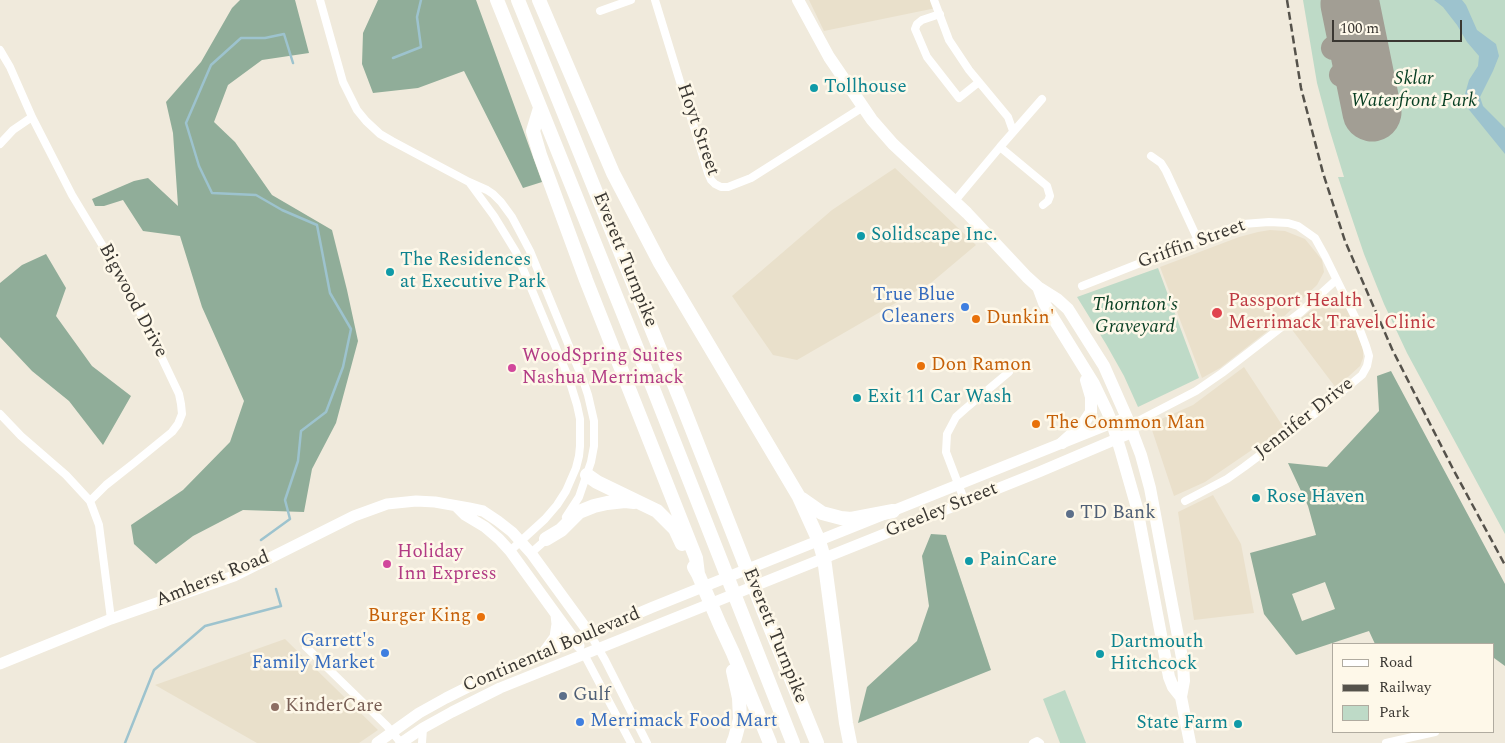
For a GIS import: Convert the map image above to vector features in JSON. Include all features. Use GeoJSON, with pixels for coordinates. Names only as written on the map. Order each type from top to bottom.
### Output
{"type":"FeatureCollection","features":[{"type":"Feature","properties":{"kind":"highway","name":"Everett Turnpike"},"geometry":{"type":"LineString","coordinates":[[497,0],[647,373],[792,743]]}},
{"type":"Feature","properties":{"kind":"highway","name":"Everett Turnpike"},"geometry":{"type":"LineString","coordinates":[[518,0],[689,420],[741,556],[817,743]]}},
{"type":"Feature","properties":{"kind":"highway"},"geometry":{"type":"LineString","coordinates":[[539,0],[613,173],[660,263],[799,497],[819,541],[824,558],[850,743]]}},
{"type":"Feature","properties":{"kind":"highway"},"geometry":{"type":"LineString","coordinates":[[540,108],[533,131],[540,155],[586,280],[696,558],[698,574]]}},
{"type":"Feature","properties":{"kind":"highway"},"geometry":{"type":"LineString","coordinates":[[582,471],[597,482],[656,511],[675,529],[689,560],[698,574],[770,743]]}},
{"type":"Feature","properties":{"kind":"highway"},"geometry":{"type":"LineString","coordinates":[[799,497],[822,513],[841,518],[851,519],[893,511]]}},
{"type":"Feature","properties":{"kind":"highway"},"geometry":{"type":"LineString","coordinates":[[546,539],[561,530],[579,512],[594,506],[625,501],[639,503]]}},
{"type":"Feature","properties":{"kind":"highway"},"geometry":{"type":"LineString","coordinates":[[720,625],[725,651],[735,677],[739,698],[740,719],[733,743]]}},
{"type":"Feature","properties":{"kind":"main road"},"geometry":{"type":"LineString","coordinates":[[798,0],[819,40],[863,107],[893,144],[954,202],[1038,288],[1057,299],[1068,309],[1104,366],[1133,423],[1150,488],[1185,672],[1180,697]]}},
{"type":"Feature","properties":{"kind":"main road"},"geometry":{"type":"LineString","coordinates":[[1038,288],[1044,303],[1094,384],[1112,423],[1137,508],[1169,677],[1180,697],[1190,743]]}},
{"type":"Feature","properties":{"kind":"main road"},"geometry":{"type":"LineString","coordinates":[[1062,443],[1083,424],[1090,412],[1091,397],[1083,366]]}},
{"type":"Feature","properties":{"kind":"main road","name":"Greeley Street"},"geometry":{"type":"LineString","coordinates":[[735,574],[1112,423],[1133,423]]}},
{"type":"Feature","properties":{"kind":"main road","name":"Greeley Street"},"geometry":{"type":"LineString","coordinates":[[740,592],[1117,439],[1133,423]]}},
{"type":"Feature","properties":{"kind":"main road","name":"Amherst Road"},"geometry":{"type":"LineString","coordinates":[[0,664],[111,619],[234,576],[335,524],[373,508],[387,504],[416,501],[435,502],[483,511],[498,521],[521,541],[531,553],[590,634]]}},
{"type":"Feature","properties":{"kind":"main road","name":"Amherst Road"},"geometry":{"type":"LineString","coordinates":[[456,506],[485,526],[510,551],[584,654]]}},
{"type":"Feature","properties":{"kind":"main road","name":"Continental Boulevard"},"geometry":{"type":"LineString","coordinates":[[377,743],[419,713],[490,676],[735,574]]}},
{"type":"Feature","properties":{"kind":"main road","name":"Continental Boulevard"},"geometry":{"type":"LineString","coordinates":[[401,743],[423,728],[480,697],[740,592]]}},
{"type":"Feature","properties":{"kind":"main road"},"geometry":{"type":"LineString","coordinates":[[542,654],[555,638],[556,613]]}},
{"type":"Feature","properties":{"kind":"street"},"geometry":{"type":"LineString","coordinates":[[320,0],[343,82],[362,117],[386,138],[487,190],[497,198],[512,217],[522,234],[583,380],[592,410],[594,431],[593,454],[557,505],[510,551]]}},
{"type":"Feature","properties":{"kind":"street"},"geometry":{"type":"LineString","coordinates":[[600,11],[631,0]]}},
{"type":"Feature","properties":{"kind":"street","name":"Hoyt Street"},"geometry":{"type":"LineString","coordinates":[[655,0],[708,173],[715,184],[728,187],[751,178],[863,107]]}},
{"type":"Feature","properties":{"kind":"street"},"geometry":{"type":"LineString","coordinates":[[934,0],[949,40],[979,82],[1008,117],[1013,131]]}},
{"type":"Feature","properties":{"kind":"street"},"geometry":{"type":"LineString","coordinates":[[940,14],[922,20],[915,29],[927,57],[959,98],[979,82]]}},
{"type":"Feature","properties":{"kind":"street","name":"Bigwood Drive"},"geometry":{"type":"LineString","coordinates":[[0,50],[72,195],[130,291],[182,404],[182,414],[172,432],[106,485],[90,501]]}},
{"type":"Feature","properties":{"kind":"street"},"geometry":{"type":"LineString","coordinates":[[954,202],[1042,99]]}},
{"type":"Feature","properties":{"kind":"street"},"geometry":{"type":"LineString","coordinates":[[0,144],[13,130],[32,117]]}},
{"type":"Feature","properties":{"kind":"street"},"geometry":{"type":"LineString","coordinates":[[1000,147],[1048,186],[1050,196],[1043,205]]}},
{"type":"Feature","properties":{"kind":"street"},"geometry":{"type":"LineString","coordinates":[[1151,156],[1161,163],[1166,171],[1198,240]]}},
{"type":"Feature","properties":{"kind":"street"},"geometry":{"type":"LineString","coordinates":[[469,182],[494,216],[516,252],[568,379],[580,419],[582,471],[574,506],[546,539],[531,553]]}},
{"type":"Feature","properties":{"kind":"street","name":"Griffin Street"},"geometry":{"type":"LineString","coordinates":[[1082,286],[1243,224],[1269,222],[1288,223],[1307,231],[1320,245],[1336,280]]}},
{"type":"Feature","properties":{"kind":"street","name":"Greeley Street"},"geometry":{"type":"LineString","coordinates":[[1133,423],[1196,391],[1222,373],[1301,312],[1336,280]]}},
{"type":"Feature","properties":{"kind":"street","name":"Jennifer Drive"},"geometry":{"type":"LineString","coordinates":[[1185,501],[1244,467],[1316,413],[1362,375],[1367,366],[1366,346],[1355,317],[1336,280]]}},
{"type":"Feature","properties":{"kind":"street"},"geometry":{"type":"LineString","coordinates":[[965,502],[946,452],[947,434],[965,409],[1009,372]]}},
{"type":"Feature","properties":{"kind":"street"},"geometry":{"type":"LineString","coordinates":[[0,414],[66,475],[90,501],[99,525],[111,619]]}},
{"type":"Feature","properties":{"kind":"street"},"geometry":{"type":"LineString","coordinates":[[590,634],[647,743]]}},
{"type":"Feature","properties":{"kind":"street"},"geometry":{"type":"LineString","coordinates":[[306,647],[392,731],[401,743]]}},
{"type":"Feature","properties":{"kind":"street"},"geometry":{"type":"LineString","coordinates":[[584,654],[631,743]]}},
{"type":"Feature","properties":{"kind":"street"},"geometry":{"type":"LineString","coordinates":[[422,743],[423,728]]}},
{"type":"Feature","properties":{"kind":"street"},"geometry":{"type":"LineString","coordinates":[[1386,743],[1431,733]]}},
{"type":"Feature","properties":{"kind":"street"},"geometry":{"type":"LineString","coordinates":[[1033,743],[1037,741],[1040,743]]}},
{"type":"Feature","properties":{"kind":"shaded area"},"geometry":{"type":"Polygon","coordinates":[[[809,0],[931,0],[936,8],[824,31],[809,0]]]}},
{"type":"Feature","properties":{"kind":"shaded area"},"geometry":{"type":"Polygon","coordinates":[[[895,168],[976,245],[932,282],[797,360],[773,355],[732,296],[832,210],[895,168]]]}},
{"type":"Feature","properties":{"kind":"shaded area"},"geometry":{"type":"Polygon","coordinates":[[[1270,230],[1285,231],[1305,239],[1322,260],[1324,272],[1317,285],[1274,326],[1220,368],[1202,378],[1160,267],[1239,237],[1270,230]]]}},
{"type":"Feature","properties":{"kind":"shaded area"},"geometry":{"type":"Polygon","coordinates":[[[1328,297],[1344,304],[1356,328],[1363,350],[1360,366],[1336,388],[1290,327],[1328,297]]]}},
{"type":"Feature","properties":{"kind":"shaded area"},"geometry":{"type":"Polygon","coordinates":[[[1244,367],[1284,428],[1205,482],[1174,496],[1150,424],[1193,405],[1244,367]]]}},
{"type":"Feature","properties":{"kind":"shaded area"},"geometry":{"type":"Polygon","coordinates":[[[1213,495],[1241,544],[1254,613],[1194,620],[1178,512],[1213,495]]]}},
{"type":"Feature","properties":{"kind":"shaded area","name":"KinderCare"},"geometry":{"type":"Polygon","coordinates":[[[285,639],[378,730],[359,743],[257,743],[155,685],[285,639]]]}},
{"type":"Feature","properties":{"kind":"green space"},"geometry":{"type":"Polygon","coordinates":[[[240,0],[295,0],[309,53],[262,60],[228,85],[214,122],[235,142],[272,195],[332,230],[358,341],[336,423],[312,469],[304,512],[243,510],[193,536],[156,564],[134,544],[131,525],[183,490],[230,442],[244,401],[202,307],[180,236],[143,231],[123,200],[104,206],[95,206],[92,199],[134,181],[148,178],[178,206],[173,133],[166,102],[201,62],[232,8],[240,0]]]}},
{"type":"Feature","properties":{"kind":"green space"},"geometry":{"type":"Polygon","coordinates":[[[378,0],[476,0],[542,182],[523,188],[464,71],[418,88],[373,93],[362,64],[363,33],[378,0]]]}},
{"type":"Feature","properties":{"kind":"green space","name":"Sklar Waterfront Park"},"geometry":{"type":"Polygon","coordinates":[[[1303,0],[1505,0],[1505,534],[1407,353],[1384,304],[1364,254],[1338,177],[1344,177],[1317,83],[1303,0]]]}},
{"type":"Feature","properties":{"kind":"green space"},"geometry":{"type":"Polygon","coordinates":[[[46,254],[66,288],[56,316],[92,366],[131,396],[103,445],[69,401],[32,371],[0,337],[0,283],[22,265],[46,254]]]}},
{"type":"Feature","properties":{"kind":"green space","name":"Thornton's Graveyard"},"geometry":{"type":"Polygon","coordinates":[[[1158,268],[1199,378],[1138,407],[1124,376],[1077,297],[1158,268]]]}},
{"type":"Feature","properties":{"kind":"green space"},"geometry":{"type":"Polygon","coordinates":[[[1391,371],[1505,584],[1505,666],[1495,659],[1495,643],[1375,643],[1369,631],[1296,655],[1264,614],[1250,553],[1316,535],[1308,506],[1288,463],[1327,467],[1379,411],[1377,376],[1391,371]],[[1325,582],[1292,594],[1302,621],[1335,609],[1325,582]]]}},
{"type":"Feature","properties":{"kind":"green space"},"geometry":{"type":"Polygon","coordinates":[[[931,534],[946,535],[991,670],[858,723],[867,687],[917,641],[929,606],[922,556],[931,534]]]}},
{"type":"Feature","properties":{"kind":"green space"},"geometry":{"type":"Polygon","coordinates":[[[1065,690],[1086,743],[1060,743],[1043,699],[1065,690]]]}},
{"type":"Feature","properties":{"kind":"water"},"geometry":{"type":"Polygon","coordinates":[[[1434,0],[1462,0],[1477,30],[1496,44],[1499,56],[1480,97],[1483,106],[1505,128],[1505,154],[1466,106],[1465,94],[1469,80],[1478,66],[1479,56],[1443,7],[1434,0]]]}},
{"type":"Feature","properties":{"kind":"waterway"},"geometry":{"type":"LineString","coordinates":[[393,58],[421,47],[417,17],[421,0]]}},
{"type":"Feature","properties":{"kind":"waterway"},"geometry":{"type":"LineString","coordinates":[[261,540],[290,519],[285,500],[298,461],[301,431],[326,412],[343,367],[351,329],[330,293],[317,225],[282,210],[256,195],[212,193],[199,166],[186,123],[211,65],[241,38],[265,38],[284,34],[293,63]]}},
{"type":"Feature","properties":{"kind":"waterway"},"geometry":{"type":"LineString","coordinates":[[125,743],[154,670],[205,626],[281,606],[276,589]]}},
{"type":"Feature","properties":{"kind":"taxiway"},"geometry":{"type":"LineString","coordinates":[[1333,48],[1358,44]]}},
{"type":"Feature","properties":{"kind":"taxiway"},"geometry":{"type":"LineString","coordinates":[[1341,75],[1364,71]]}},
{"type":"Feature","properties":{"kind":"runway"},"geometry":{"type":"LineString","coordinates":[[1350,4],[1372,112]]}},
{"type":"Feature","properties":{"kind":"railway"},"geometry":{"type":"LineString","coordinates":[[1287,0],[1301,88],[1323,173],[1345,241],[1392,349],[1453,469],[1505,565]]}},
{"type":"Feature","properties":{"kind":"place","name":"Tollhouse"},"geometry":{"type":"Point","coordinates":[814,88]}},
{"type":"Feature","properties":{"kind":"place","name":"Solidscape Inc."},"geometry":{"type":"Point","coordinates":[861,236]}},
{"type":"Feature","properties":{"kind":"place","name":"The Residences at Executive Park"},"geometry":{"type":"Point","coordinates":[390,272]}},
{"type":"Feature","properties":{"kind":"place","name":"True Blue Cleaners"},"geometry":{"type":"Point","coordinates":[965,307]}},
{"type":"Feature","properties":{"kind":"place","name":"Passport Health Merrimack Travel Clinic"},"geometry":{"type":"Point","coordinates":[1217,313]}},
{"type":"Feature","properties":{"kind":"place","name":"Dunkin'"},"geometry":{"type":"Point","coordinates":[976,319]}},
{"type":"Feature","properties":{"kind":"place","name":"Don Ramon"},"geometry":{"type":"Point","coordinates":[921,366]}},
{"type":"Feature","properties":{"kind":"place","name":"WoodSpring Suites Nashua Merrimack"},"geometry":{"type":"Point","coordinates":[512,368]}},
{"type":"Feature","properties":{"kind":"place","name":"Exit 11 Car Wash"},"geometry":{"type":"Point","coordinates":[857,398]}},
{"type":"Feature","properties":{"kind":"place","name":"The Common Man"},"geometry":{"type":"Point","coordinates":[1036,424]}},
{"type":"Feature","properties":{"kind":"place","name":"Rose Haven"},"geometry":{"type":"Point","coordinates":[1256,498]}},
{"type":"Feature","properties":{"kind":"place","name":"TD Bank"},"geometry":{"type":"Point","coordinates":[1070,514]}},
{"type":"Feature","properties":{"kind":"place","name":"PainCare"},"geometry":{"type":"Point","coordinates":[969,561]}},
{"type":"Feature","properties":{"kind":"place","name":"Holiday Inn Express"},"geometry":{"type":"Point","coordinates":[387,564]}},
{"type":"Feature","properties":{"kind":"place","name":"Burger King"},"geometry":{"type":"Point","coordinates":[481,617]}},
{"type":"Feature","properties":{"kind":"place","name":"Garrett's Family Market"},"geometry":{"type":"Point","coordinates":[385,653]}},
{"type":"Feature","properties":{"kind":"place","name":"Dartmouth Hitchcock"},"geometry":{"type":"Point","coordinates":[1100,654]}},
{"type":"Feature","properties":{"kind":"place","name":"Gulf"},"geometry":{"type":"Point","coordinates":[563,696]}},
{"type":"Feature","properties":{"kind":"place","name":"KinderCare"},"geometry":{"type":"Point","coordinates":[275,707]}},
{"type":"Feature","properties":{"kind":"place","name":"Merrimack Food Mart"},"geometry":{"type":"Point","coordinates":[580,722]}},
{"type":"Feature","properties":{"kind":"place","name":"State Farm"},"geometry":{"type":"Point","coordinates":[1238,724]}}]}
